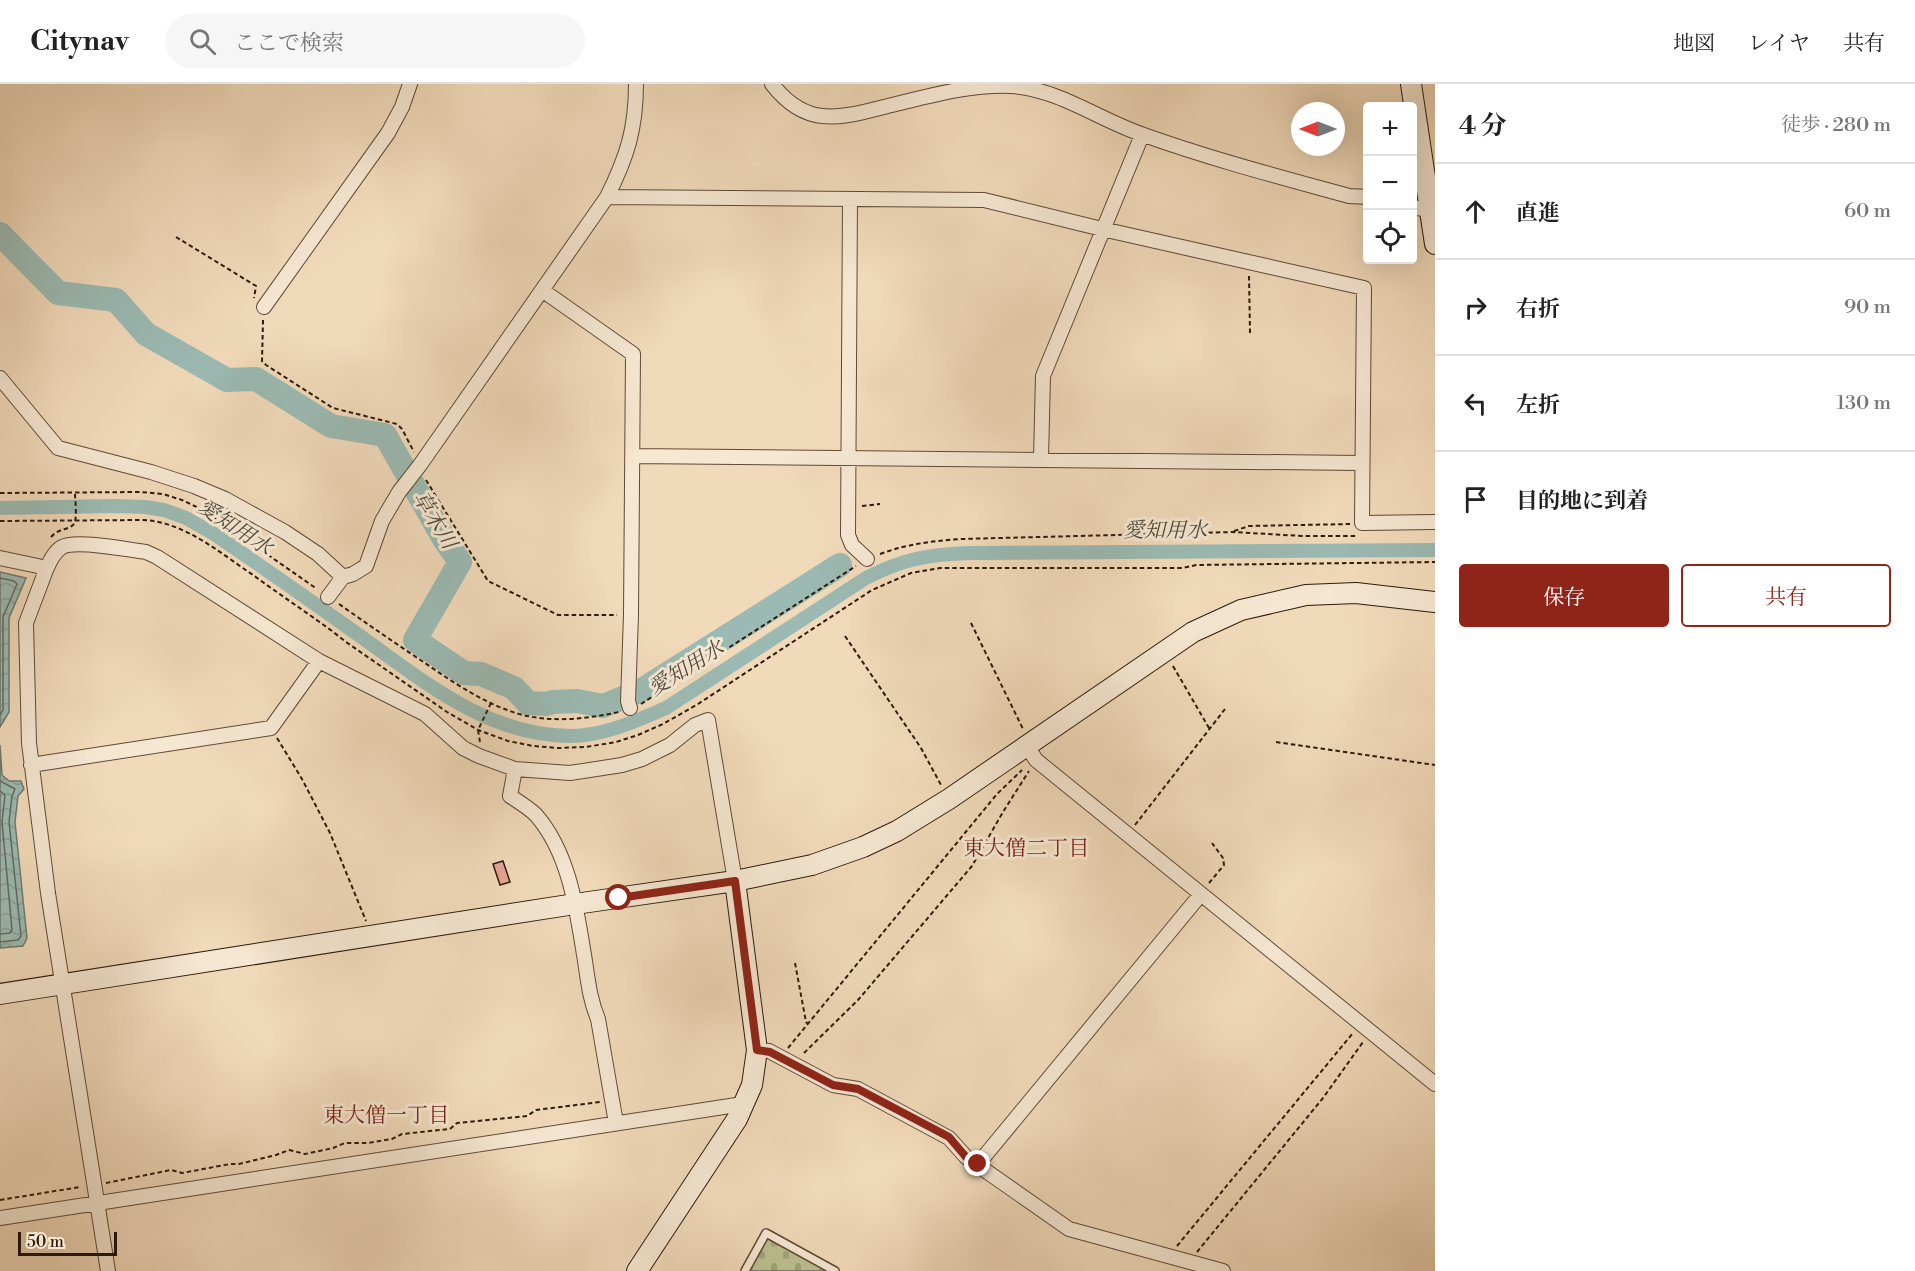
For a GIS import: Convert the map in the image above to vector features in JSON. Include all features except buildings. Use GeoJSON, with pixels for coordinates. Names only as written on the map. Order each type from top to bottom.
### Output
{"type":"FeatureCollection","features":[{"type":"Feature","properties":{"kind":"street"},"geometry":{"type":"LineString","coordinates":[[264,307],[388,132],[402,107],[410,84]]}},
{"type":"Feature","properties":{"kind":"street"},"geometry":{"type":"LineString","coordinates":[[328,597],[343,577],[366,566],[382,521],[399,492],[607,197],[624,162],[629,145],[636,106],[636,84]]}},
{"type":"Feature","properties":{"kind":"street"},"geometry":{"type":"LineString","coordinates":[[772,84],[793,107],[812,115],[828,118],[981,86],[1033,89],[1064,98],[1142,135],[1194,154],[1349,195],[1363,196]]}},
{"type":"Feature","properties":{"kind":"street"},"geometry":{"type":"LineString","coordinates":[[1411,84],[1426,210],[1435,244]]}},
{"type":"Feature","properties":{"kind":"street"},"geometry":{"type":"LineString","coordinates":[[1041,459],[1042,376],[1142,135]]}},
{"type":"Feature","properties":{"kind":"street"},"geometry":{"type":"LineString","coordinates":[[607,197],[984,200],[1364,288],[1360,530],[1435,522]]}},
{"type":"Feature","properties":{"kind":"street"},"geometry":{"type":"LineString","coordinates":[[850,199],[848,535],[852,545],[867,559]]}},
{"type":"Feature","properties":{"kind":"street"},"geometry":{"type":"LineString","coordinates":[[542,290],[633,354],[632,615],[628,701],[630,708]]}},
{"type":"Feature","properties":{"kind":"street"},"geometry":{"type":"LineString","coordinates":[[0,378],[58,448],[151,472],[225,499],[285,532],[334,567],[343,577]]}},
{"type":"Feature","properties":{"kind":"street"},"geometry":{"type":"LineString","coordinates":[[633,456],[1362,463]]}},
{"type":"Feature","properties":{"kind":"street"},"geometry":{"type":"LineString","coordinates":[[108,1271],[62,984],[29,743],[26,624],[54,554],[63,547],[76,544],[146,552],[157,556],[319,661],[425,714],[463,748],[515,769],[570,773],[622,765],[642,759],[670,745],[695,725],[708,720],[735,881],[757,1050],[752,1085],[737,1119],[637,1271]]}},
{"type":"Feature","properties":{"kind":"street"},"geometry":{"type":"LineString","coordinates":[[0,558],[38,566],[46,570]]}},
{"type":"Feature","properties":{"kind":"street"},"geometry":{"type":"LineString","coordinates":[[0,994],[735,881],[795,869],[855,850],[897,831],[948,799],[1031,753],[1193,633],[1241,610],[1306,595],[1356,593],[1435,602]]}},
{"type":"Feature","properties":{"kind":"street"},"geometry":{"type":"LineString","coordinates":[[31,765],[271,728],[319,661]]}},
{"type":"Feature","properties":{"kind":"street"},"geometry":{"type":"LineString","coordinates":[[1031,753],[1127,834],[1435,1084]]}},
{"type":"Feature","properties":{"kind":"street"},"geometry":{"type":"LineString","coordinates":[[515,769],[510,796],[534,813],[546,829],[570,884],[592,1004],[598,1019],[616,1123]]}},
{"type":"Feature","properties":{"kind":"street"},"geometry":{"type":"LineString","coordinates":[[978,1164],[1200,893]]}},
{"type":"Feature","properties":{"kind":"street"},"geometry":{"type":"LineString","coordinates":[[757,1050],[770,1052],[833,1085],[858,1089],[949,1137],[966,1157],[1069,1229],[1223,1271]]}},
{"type":"Feature","properties":{"kind":"street"},"geometry":{"type":"LineString","coordinates":[[0,1218],[743,1104]]}},
{"type":"Feature","properties":{"kind":"lane"},"geometry":{"type":"LineString","coordinates":[[745,1271],[766,1233],[835,1271]]}},
{"type":"Feature","properties":{"kind":"path"},"geometry":{"type":"LineString","coordinates":[[176,237],[256,286],[254,296],[257,302],[264,307],[262,361],[266,365],[333,408],[397,424],[402,429],[488,581],[558,615],[632,615]]}},
{"type":"Feature","properties":{"kind":"path"},"geometry":{"type":"LineString","coordinates":[[1250,333],[1248,272],[1251,262]]}},
{"type":"Feature","properties":{"kind":"path"},"geometry":{"type":"LineString","coordinates":[[0,493],[141,492],[163,494],[182,500],[205,511],[453,682],[491,703],[519,714],[564,720],[603,715],[630,708],[663,691],[867,559],[897,548],[926,542],[961,539],[1233,532],[1302,536],[1360,530]]}},
{"type":"Feature","properties":{"kind":"path"},"geometry":{"type":"LineString","coordinates":[[75,493],[76,521]]}},
{"type":"Feature","properties":{"kind":"path"},"geometry":{"type":"LineString","coordinates":[[849,507],[880,504]]}},
{"type":"Feature","properties":{"kind":"path"},"geometry":{"type":"LineString","coordinates":[[0,521],[155,521],[170,525],[216,550],[447,711],[478,730],[508,741],[558,748],[586,747],[616,742],[638,735],[698,704],[872,590],[911,573],[940,568],[1183,568],[1196,565],[1435,562]]}},
{"type":"Feature","properties":{"kind":"path"},"geometry":{"type":"LineString","coordinates":[[1233,532],[1249,526],[1360,530]]}},
{"type":"Feature","properties":{"kind":"path"},"geometry":{"type":"LineString","coordinates":[[782,1058],[997,794],[1026,767],[1031,753],[1026,735],[971,624]]}},
{"type":"Feature","properties":{"kind":"path"},"geometry":{"type":"LineString","coordinates":[[845,636],[921,748],[948,799]]}},
{"type":"Feature","properties":{"kind":"path"},"geometry":{"type":"LineString","coordinates":[[1173,666],[1209,728]]}},
{"type":"Feature","properties":{"kind":"path"},"geometry":{"type":"LineString","coordinates":[[478,730],[491,703]]}},
{"type":"Feature","properties":{"kind":"path"},"geometry":{"type":"LineString","coordinates":[[1127,834],[1225,709]]}},
{"type":"Feature","properties":{"kind":"path"},"geometry":{"type":"LineString","coordinates":[[271,728],[302,779],[330,833],[371,936]]}},
{"type":"Feature","properties":{"kind":"path"},"geometry":{"type":"LineString","coordinates":[[1276,742],[1435,765]]}},
{"type":"Feature","properties":{"kind":"path"},"geometry":{"type":"LineString","coordinates":[[795,1065],[800,1056],[858,1000],[972,866],[1031,753]]}},
{"type":"Feature","properties":{"kind":"path"},"geometry":{"type":"LineString","coordinates":[[1200,893],[1224,865],[1223,858],[1212,843]]}},
{"type":"Feature","properties":{"kind":"path"},"geometry":{"type":"LineString","coordinates":[[795,963],[808,1024]]}},
{"type":"Feature","properties":{"kind":"path"},"geometry":{"type":"LineString","coordinates":[[1172,1257],[1175,1248],[1366,1028]]}},
{"type":"Feature","properties":{"kind":"path"},"geometry":{"type":"LineString","coordinates":[[1192,1262],[1196,1253],[1323,1098],[1366,1028]]}},
{"type":"Feature","properties":{"kind":"path"},"geometry":{"type":"LineString","coordinates":[[0,1200],[171,1170],[182,1173],[239,1164],[289,1150],[305,1154],[345,1143],[368,1143],[392,1139],[402,1134],[450,1129],[457,1124],[527,1116],[536,1110],[611,1100]]}},
{"type":"Feature","properties":{"kind":"green space"},"geometry":{"type":"Polygon","coordinates":[[[762,1234],[831,1271],[742,1271],[762,1234]]]}},
{"type":"Feature","properties":{"kind":"water"},"geometry":{"type":"Polygon","coordinates":[[[0,572],[26,578],[9,618],[9,712],[0,727],[0,572]]]}},
{"type":"Feature","properties":{"kind":"water"},"geometry":{"type":"Polygon","coordinates":[[[0,745],[2,775],[9,781],[21,781],[24,789],[18,796],[15,822],[27,938],[23,946],[0,948],[0,745]]]}},
{"type":"Feature","properties":{"kind":"waterway","name":"草木川"},"geometry":{"type":"LineString","coordinates":[[0,234],[58,293],[116,300],[146,334],[227,380],[256,379],[331,426],[385,435],[444,539],[460,562],[415,640],[464,673],[481,674],[514,688],[528,703],[577,701],[603,706],[642,690],[840,565]]}},
{"type":"Feature","properties":{"kind":"waterway","name":"愛知用水"},"geometry":{"type":"LineString","coordinates":[[0,508],[145,507],[164,510],[186,518],[214,534],[454,701],[510,726],[539,733],[570,736],[607,731],[666,708],[866,578],[892,566],[917,559],[970,553],[1435,550]]}},
{"type":"Feature","properties":{"kind":"district","name":"東大僧二丁目"},"geometry":{"type":"Point","coordinates":[1026,848]}},
{"type":"Feature","properties":{"kind":"district","name":"東大僧一丁目"},"geometry":{"type":"Point","coordinates":[386,1115]}},
{"type":"Feature","properties":{"kind":"route"},"geometry":{"type":"LineString","coordinates":[[619,898],[735,881],[757,1050],[770,1052],[833,1085],[858,1089],[949,1137],[966,1157],[978,1164]]}}]}
